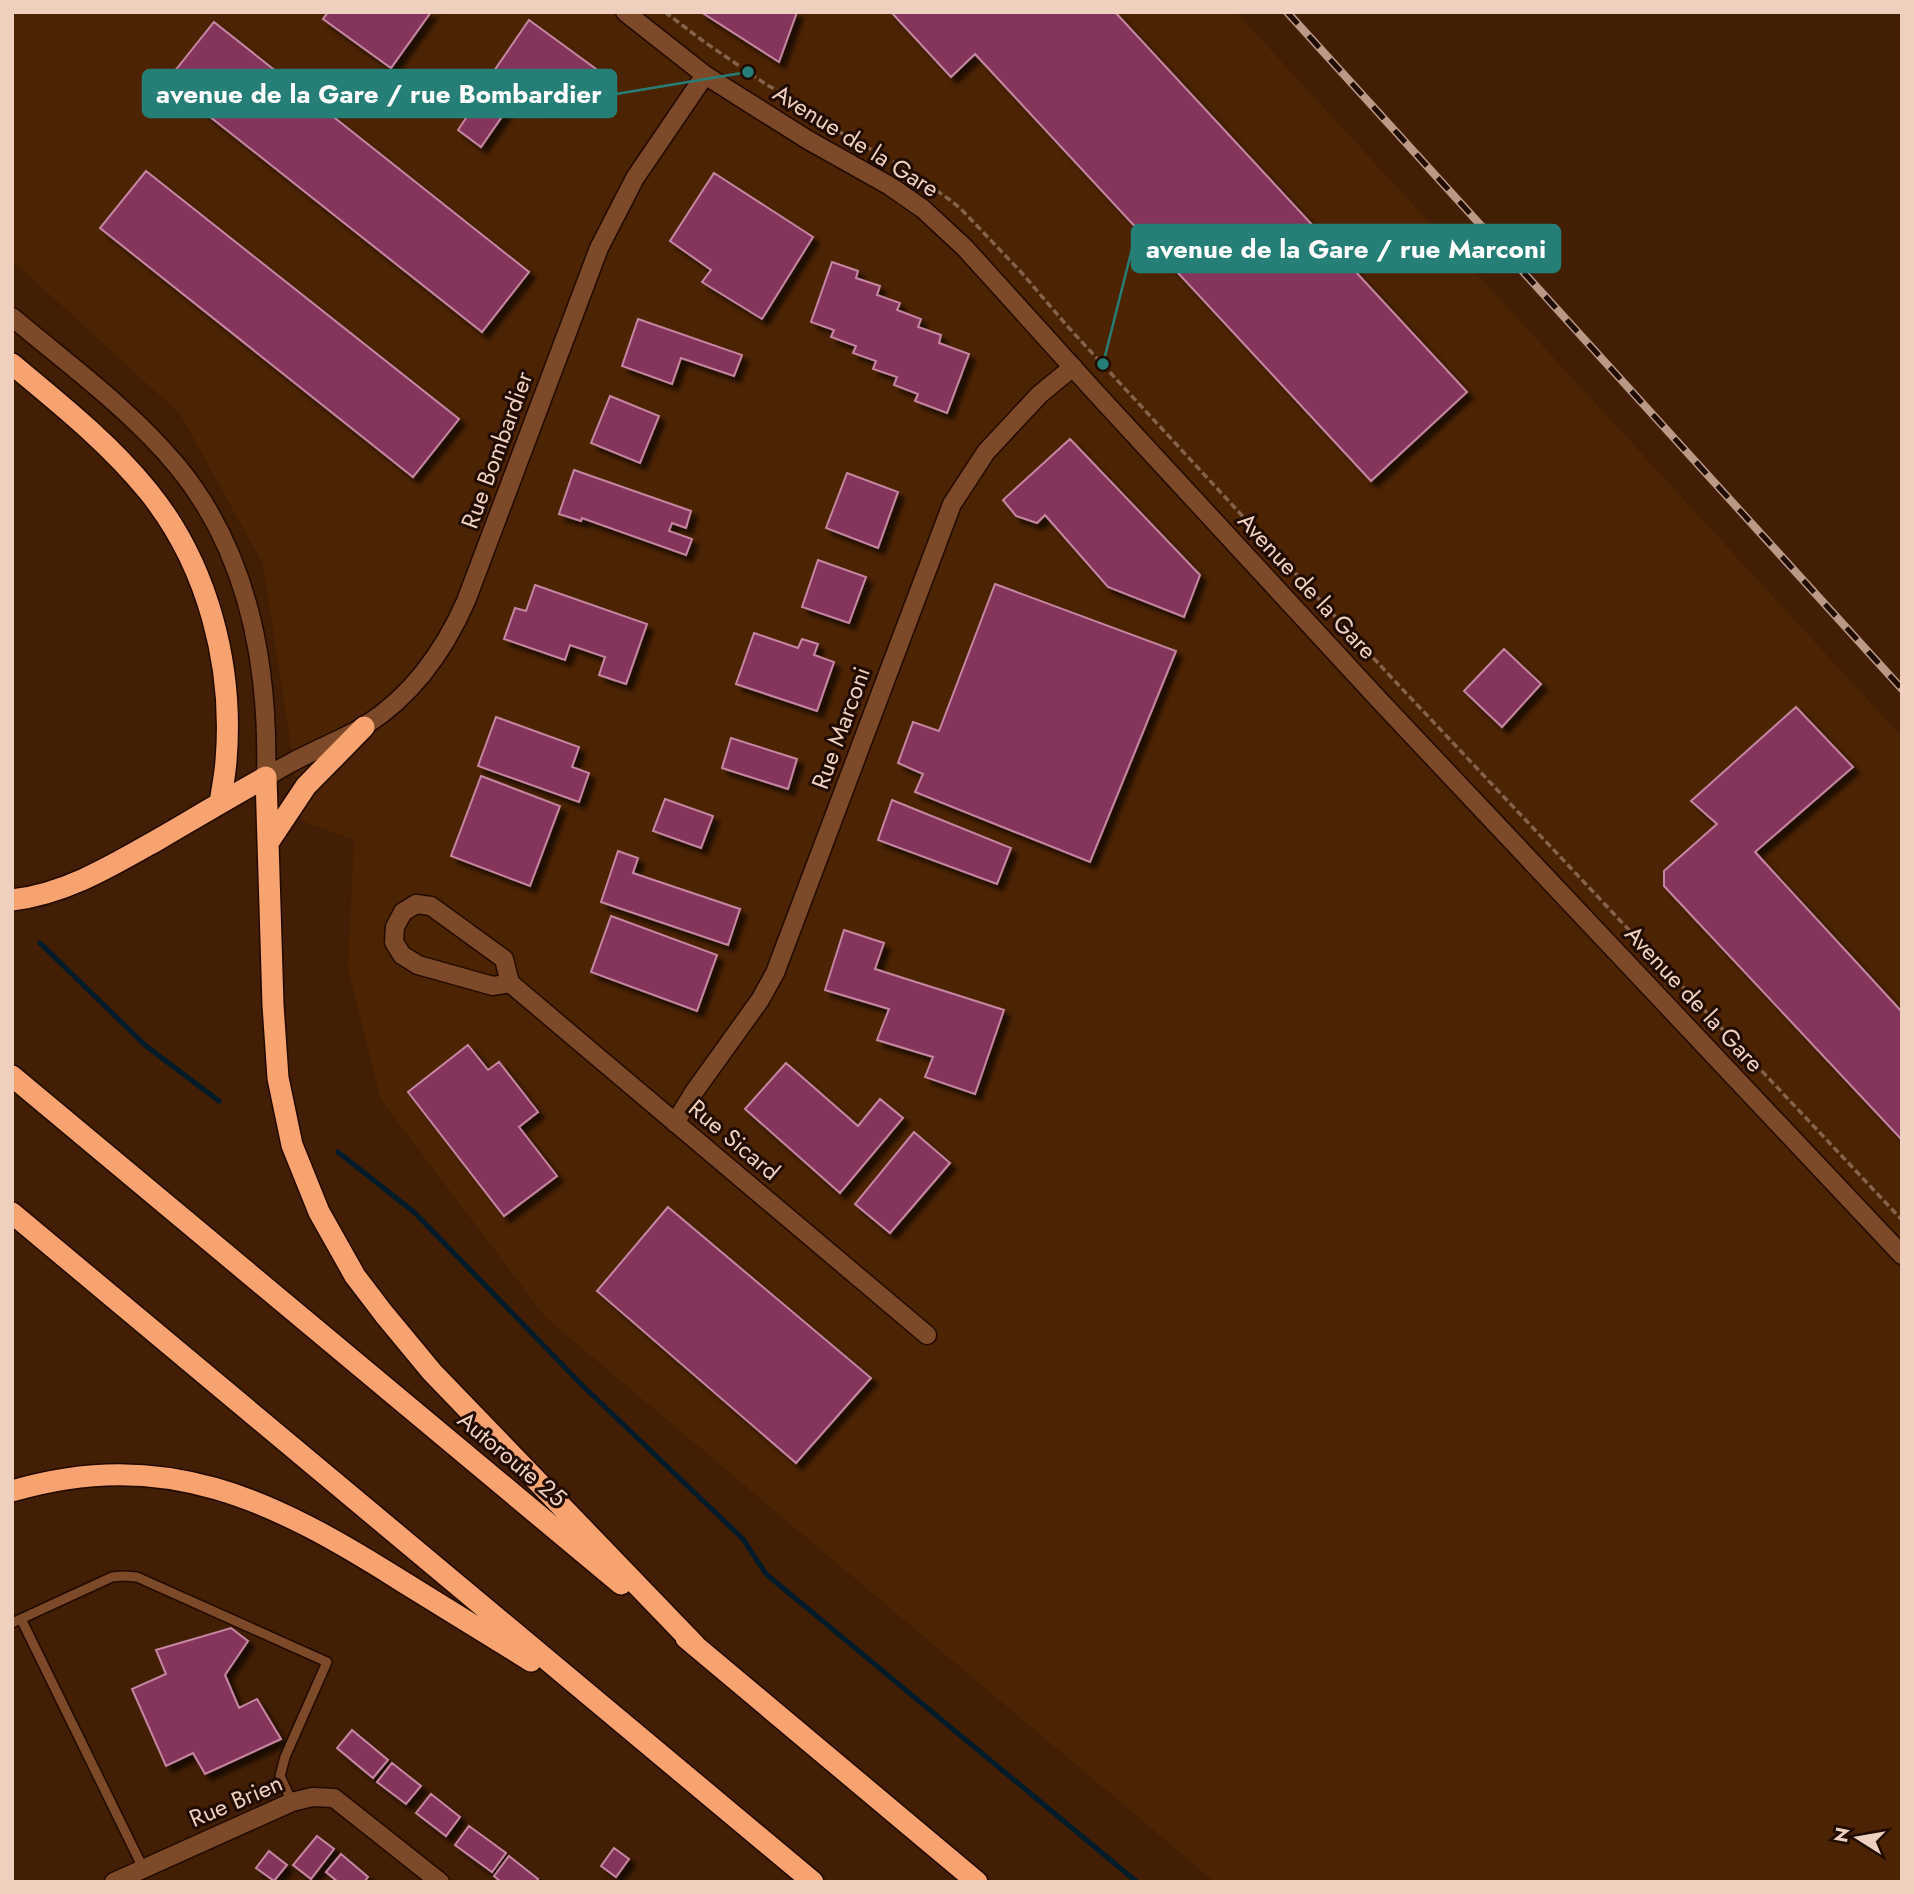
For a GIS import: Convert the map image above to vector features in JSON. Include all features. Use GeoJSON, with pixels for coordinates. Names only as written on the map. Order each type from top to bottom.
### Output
{"type":"FeatureCollection","features":[{"type":"Feature","properties":{"kind":"highway"},"geometry":{"type":"LineString","coordinates":[[12,364],[91,430],[122,461],[164,512],[196,568],[214,622],[223,668],[226,760],[220,803]]}},
{"type":"Feature","properties":{"kind":"highway"},"geometry":{"type":"LineString","coordinates":[[268,843],[306,786],[364,727]]}},
{"type":"Feature","properties":{"kind":"highway"},"geometry":{"type":"LineString","coordinates":[[12,900],[42,895],[90,876],[266,777],[279,1087],[292,1145],[309,1191],[342,1255],[370,1295],[432,1372],[695,1645]]}},
{"type":"Feature","properties":{"kind":"highway","name":"Autoroute 25"},"geometry":{"type":"LineString","coordinates":[[12,1076],[977,1882]]}},
{"type":"Feature","properties":{"kind":"highway"},"geometry":{"type":"LineString","coordinates":[[12,1213],[813,1882]]}},
{"type":"Feature","properties":{"kind":"highway"},"geometry":{"type":"LineString","coordinates":[[12,1491],[64,1479],[126,1474],[182,1480],[233,1494],[292,1518],[350,1548],[595,1700]]}},
{"type":"Feature","properties":{"kind":"street","name":"Avenue de la Gare"},"geometry":{"type":"LineString","coordinates":[[625,12],[705,75],[798,134],[890,186],[923,209],[965,248],[1381,702],[1902,1255]]}},
{"type":"Feature","properties":{"kind":"street","name":"Rue Bombardier"},"geometry":{"type":"LineString","coordinates":[[266,777],[364,727],[396,704],[438,655],[466,601],[599,248],[635,178],[705,75]]}},
{"type":"Feature","properties":{"kind":"street"},"geometry":{"type":"LineString","coordinates":[[12,317],[145,431],[191,485],[216,525],[228,547],[244,590],[256,641],[267,736],[266,777]]}},
{"type":"Feature","properties":{"kind":"street","name":"Rue Marconi"},"geometry":{"type":"LineString","coordinates":[[675,1123],[775,974],[952,504],[986,452],[1039,395],[1073,368]]}},
{"type":"Feature","properties":{"kind":"street","name":"Rue Sicard"},"geometry":{"type":"LineString","coordinates":[[510,983],[493,986],[418,965],[402,955],[394,942],[395,927],[403,912],[416,904],[431,906],[504,959],[510,983],[927,1335]]}},
{"type":"Feature","properties":{"kind":"street","name":"Rue Brien"},"geometry":{"type":"LineString","coordinates":[[114,1882],[146,1875],[292,1802],[312,1797],[334,1798],[440,1882]]}},
{"type":"Feature","properties":{"kind":"lane"},"geometry":{"type":"LineString","coordinates":[[146,1875],[17,1621],[112,1577],[137,1577],[327,1662],[285,1758],[280,1776],[292,1802]]}},
{"type":"Feature","properties":{"kind":"path","name":"Avenue de la Gare"},"geometry":{"type":"LineString","coordinates":[[665,12],[766,85],[790,96],[816,119],[926,182],[961,209],[1391,677],[1902,1220]]}},
{"type":"Feature","properties":{"kind":"shaded area"},"geometry":{"type":"Polygon","coordinates":[[[12,12],[1236,12],[1902,737],[1902,1882],[1215,1882],[546,1318],[381,1100],[348,968],[354,840],[302,821],[263,564],[180,414],[12,260],[12,12]]]}},
{"type":"Feature","properties":{"kind":"building"},"geometry":{"type":"Polygon","coordinates":[[[328,12],[431,12],[391,68],[323,19],[328,12]]]}},
{"type":"Feature","properties":{"kind":"building"},"geometry":{"type":"Polygon","coordinates":[[[701,12],[797,12],[779,62],[701,12]]]}},
{"type":"Feature","properties":{"kind":"building"},"geometry":{"type":"Polygon","coordinates":[[[891,12],[1115,12],[1467,392],[1371,481],[975,54],[951,77],[891,12]]]}},
{"type":"Feature","properties":{"kind":"building"},"geometry":{"type":"Polygon","coordinates":[[[529,20],[607,77],[587,106],[560,88],[545,110],[519,92],[481,147],[458,130],[468,115],[465,113],[529,20]]]}},
{"type":"Feature","properties":{"kind":"building"},"geometry":{"type":"Polygon","coordinates":[[[214,22],[529,272],[482,332],[166,82],[214,22]]]}},
{"type":"Feature","properties":{"kind":"building"},"geometry":{"type":"Polygon","coordinates":[[[146,171],[459,419],[413,477],[100,228],[146,171]]]}},
{"type":"Feature","properties":{"kind":"building"},"geometry":{"type":"Polygon","coordinates":[[[714,173],[813,237],[762,319],[702,282],[711,270],[670,241],[714,173]]]}},
{"type":"Feature","properties":{"kind":"building"},"geometry":{"type":"Polygon","coordinates":[[[832,262],[858,271],[856,278],[880,286],[877,295],[900,303],[897,310],[921,319],[918,327],[941,335],[939,343],[969,354],[947,413],[915,401],[918,394],[894,385],[897,377],[873,369],[876,361],[853,353],[856,346],[831,337],[834,330],[811,322],[832,262]]]}},
{"type":"Feature","properties":{"kind":"building"},"geometry":{"type":"Polygon","coordinates":[[[638,319],[742,355],[734,376],[681,358],[672,384],[622,366],[638,319]]]}},
{"type":"Feature","properties":{"kind":"building"},"geometry":{"type":"Polygon","coordinates":[[[610,396],[659,416],[640,463],[591,443],[610,396]]]}},
{"type":"Feature","properties":{"kind":"building"},"geometry":{"type":"Polygon","coordinates":[[[1070,439],[1200,575],[1184,617],[1108,587],[1045,515],[1037,523],[1016,516],[1003,500],[1070,439]]]}},
{"type":"Feature","properties":{"kind":"building"},"geometry":{"type":"Polygon","coordinates":[[[574,470],[691,511],[686,528],[672,523],[669,531],[692,539],[686,555],[582,518],[581,521],[559,514],[574,470]]]}},
{"type":"Feature","properties":{"kind":"building"},"geometry":{"type":"Polygon","coordinates":[[[847,473],[898,492],[878,548],[826,528],[847,473]]]}},
{"type":"Feature","properties":{"kind":"building"},"geometry":{"type":"Polygon","coordinates":[[[818,560],[866,577],[849,623],[802,607],[818,560]]]}},
{"type":"Feature","properties":{"kind":"building"},"geometry":{"type":"Polygon","coordinates":[[[995,584],[1176,651],[1090,862],[915,792],[923,774],[898,763],[913,722],[939,731],[995,584]]]}},
{"type":"Feature","properties":{"kind":"building"},"geometry":{"type":"Polygon","coordinates":[[[535,585],[647,624],[626,684],[599,675],[605,657],[570,645],[565,660],[504,639],[515,608],[526,611],[535,585]]]}},
{"type":"Feature","properties":{"kind":"building"},"geometry":{"type":"Polygon","coordinates":[[[754,633],[798,648],[802,639],[818,644],[814,655],[834,662],[817,711],[736,684],[754,633]]]}},
{"type":"Feature","properties":{"kind":"building"},"geometry":{"type":"Polygon","coordinates":[[[1504,649],[1541,684],[1502,727],[1464,691],[1504,649]]]}},
{"type":"Feature","properties":{"kind":"building"},"geometry":{"type":"Polygon","coordinates":[[[1796,707],[1853,767],[1755,852],[1902,1012],[1902,1140],[1664,886],[1664,871],[1717,824],[1691,801],[1796,707]]]}},
{"type":"Feature","properties":{"kind":"building"},"geometry":{"type":"Polygon","coordinates":[[[496,717],[579,747],[572,767],[589,773],[579,802],[478,766],[496,717]]]}},
{"type":"Feature","properties":{"kind":"building"},"geometry":{"type":"Polygon","coordinates":[[[731,738],[797,759],[788,789],[722,768],[731,738]]]}},
{"type":"Feature","properties":{"kind":"building"},"geometry":{"type":"Polygon","coordinates":[[[481,776],[560,806],[530,886],[451,856],[481,776]]]}},
{"type":"Feature","properties":{"kind":"building"},"geometry":{"type":"Polygon","coordinates":[[[665,799],[713,816],[701,848],[653,831],[665,799]]]}},
{"type":"Feature","properties":{"kind":"building"},"geometry":{"type":"Polygon","coordinates":[[[892,800],[1011,848],[997,884],[878,840],[892,800]]]}},
{"type":"Feature","properties":{"kind":"building"},"geometry":{"type":"Polygon","coordinates":[[[618,851],[638,858],[633,873],[740,909],[728,945],[601,902],[618,851]]]}},
{"type":"Feature","properties":{"kind":"building"},"geometry":{"type":"Polygon","coordinates":[[[611,916],[717,955],[697,1011],[591,972],[611,916]]]}},
{"type":"Feature","properties":{"kind":"building"},"geometry":{"type":"Polygon","coordinates":[[[844,930],[884,943],[875,969],[1004,1010],[975,1094],[925,1077],[933,1057],[877,1040],[889,1009],[825,990],[844,930]]]}},
{"type":"Feature","properties":{"kind":"building"},"geometry":{"type":"Polygon","coordinates":[[[468,1045],[488,1070],[499,1062],[538,1112],[519,1127],[557,1176],[504,1216],[408,1092],[468,1045]]]}},
{"type":"Feature","properties":{"kind":"building"},"geometry":{"type":"Polygon","coordinates":[[[786,1063],[858,1126],[880,1099],[903,1118],[840,1193],[745,1109],[786,1063]]]}},
{"type":"Feature","properties":{"kind":"building"},"geometry":{"type":"Polygon","coordinates":[[[914,1132],[950,1163],[890,1233],[855,1204],[914,1132]]]}},
{"type":"Feature","properties":{"kind":"building"},"geometry":{"type":"Polygon","coordinates":[[[668,1207],[871,1378],[796,1463],[597,1291],[668,1207]]]}},
{"type":"Feature","properties":{"kind":"building"},"geometry":{"type":"Polygon","coordinates":[[[231,1628],[248,1641],[225,1675],[239,1708],[257,1699],[281,1739],[205,1774],[193,1753],[166,1766],[132,1689],[166,1674],[156,1650],[231,1628]]]}},
{"type":"Feature","properties":{"kind":"building"},"geometry":{"type":"Polygon","coordinates":[[[352,1730],[388,1760],[373,1778],[337,1748],[352,1730]]]}},
{"type":"Feature","properties":{"kind":"building"},"geometry":{"type":"Polygon","coordinates":[[[392,1763],[421,1786],[406,1804],[377,1782],[392,1763]]]}},
{"type":"Feature","properties":{"kind":"building"},"geometry":{"type":"Polygon","coordinates":[[[431,1794],[460,1817],[446,1836],[416,1813],[431,1794]]]}},
{"type":"Feature","properties":{"kind":"building"},"geometry":{"type":"Polygon","coordinates":[[[469,1826],[506,1853],[492,1872],[455,1845],[469,1826]]]}},
{"type":"Feature","properties":{"kind":"building"},"geometry":{"type":"Polygon","coordinates":[[[317,1836],[334,1849],[311,1879],[293,1865],[317,1836]]]}},
{"type":"Feature","properties":{"kind":"building"},"geometry":{"type":"Polygon","coordinates":[[[614,1848],[629,1859],[616,1877],[601,1866],[614,1848]]]}},
{"type":"Feature","properties":{"kind":"building"},"geometry":{"type":"Polygon","coordinates":[[[269,1851],[287,1865],[274,1881],[256,1868],[269,1851]]]}},
{"type":"Feature","properties":{"kind":"building"},"geometry":{"type":"Polygon","coordinates":[[[341,1854],[368,1877],[364,1882],[338,1882],[326,1872],[341,1854]]]}},
{"type":"Feature","properties":{"kind":"building"},"geometry":{"type":"Polygon","coordinates":[[[509,1856],[538,1879],[536,1882],[501,1882],[494,1876],[509,1856]]]}},
{"type":"Feature","properties":{"kind":"waterway"},"geometry":{"type":"LineString","coordinates":[[40,943],[146,1046],[219,1101]]}},
{"type":"Feature","properties":{"kind":"waterway"},"geometry":{"type":"LineString","coordinates":[[338,1152],[415,1213],[582,1385],[743,1539],[766,1574],[1137,1882]]}},
{"type":"Feature","properties":{"kind":"railway"},"geometry":{"type":"LineString","coordinates":[[1287,12],[1902,689]]}},
{"type":"Feature","properties":{"kind":"place","name":"avenue de la Gare / rue Bombardier"},"geometry":{"type":"Point","coordinates":[748,72]}},
{"type":"Feature","properties":{"kind":"place","name":"avenue de la Gare / rue Marconi"},"geometry":{"type":"Point","coordinates":[1103,364]}}]}
